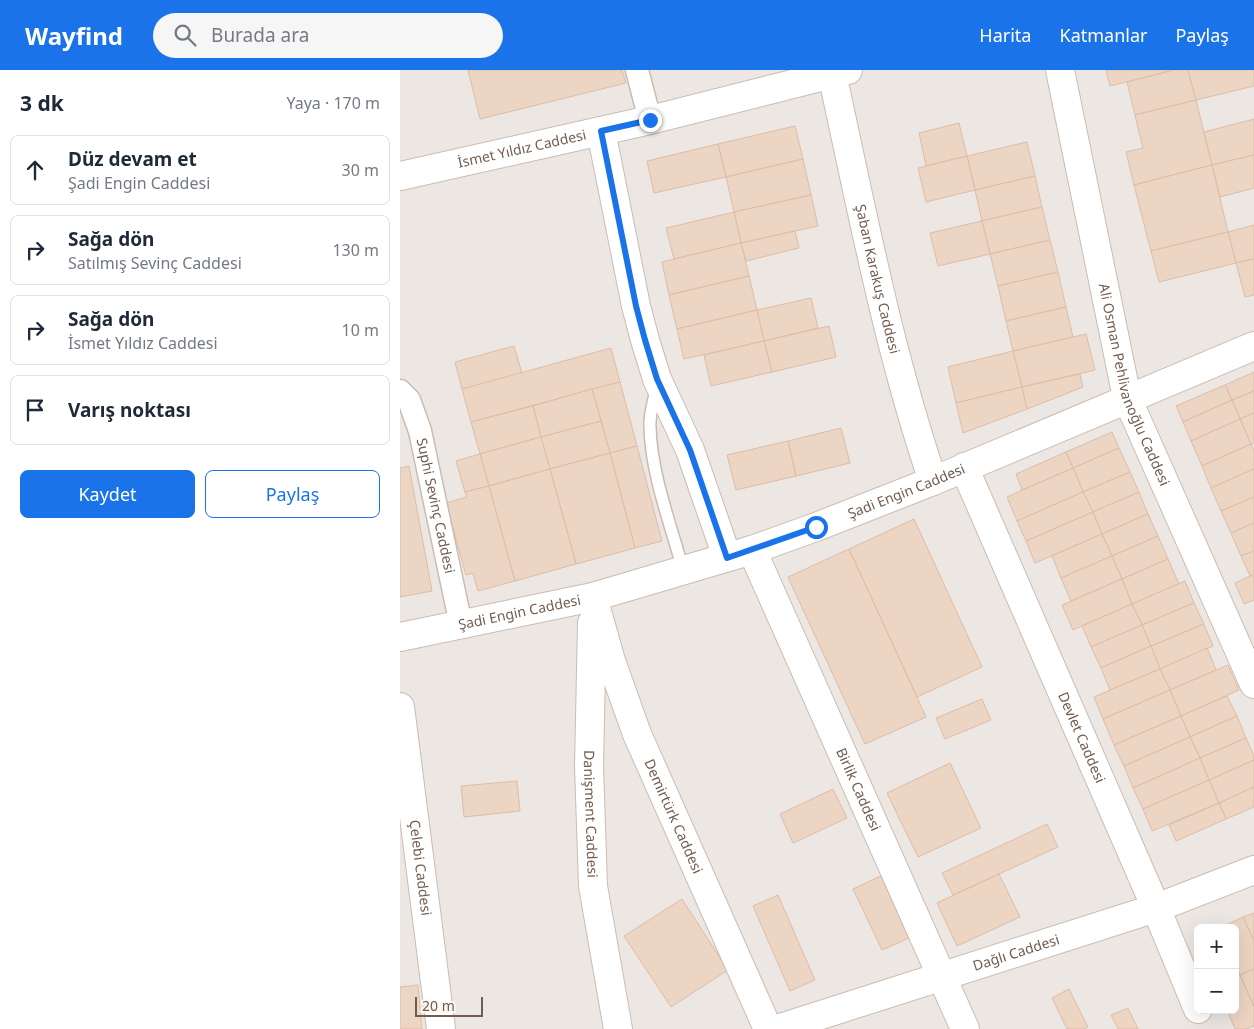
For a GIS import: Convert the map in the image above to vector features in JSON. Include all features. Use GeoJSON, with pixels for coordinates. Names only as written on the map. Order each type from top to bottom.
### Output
{"type":"FeatureCollection","features":[{"type":"Feature","properties":{"kind":"street"},"geometry":{"type":"LineString","coordinates":[[637,70],[650,120]]}},
{"type":"Feature","properties":{"kind":"street","name":"Ali Osman Pehlivanoğlu Caddesi"},"geometry":{"type":"LineString","coordinates":[[1060,70],[1127,398],[1254,684]]}},
{"type":"Feature","properties":{"kind":"street","name":"İsmet Yıldız Caddesi"},"geometry":{"type":"LineString","coordinates":[[400,176],[650,120],[840,72]]}},
{"type":"Feature","properties":{"kind":"street","name":"Şaban Karakuş Caddesi"},"geometry":{"type":"LineString","coordinates":[[840,72],[883,302],[918,438],[932,481]]}},
{"type":"Feature","properties":{"kind":"street","name":"Birlik Caddesi"},"geometry":{"type":"LineString","coordinates":[[601,131],[636,306],[657,379],[965,1029]]}},
{"type":"Feature","properties":{"kind":"street","name":"Şadi Engin Caddesi"},"geometry":{"type":"LineString","coordinates":[[400,638],[593,597],[739,554],[816,527],[932,481],[1254,346]]}},
{"type":"Feature","properties":{"kind":"street","name":"Suphi Sevinç Caddesi"},"geometry":{"type":"LineString","coordinates":[[400,391],[410,400],[420,431],[461,625]]}},
{"type":"Feature","properties":{"kind":"street","name":"Devlet Caddesi"},"geometry":{"type":"LineString","coordinates":[[964,468],[1194,999]]}},
{"type":"Feature","properties":{"kind":"street","name":"Danişment Caddesi"},"geometry":{"type":"LineString","coordinates":[[593,597],[589,766],[592,886],[618,1029]]}},
{"type":"Feature","properties":{"kind":"street","name":"Demirtürk Caddesi"},"geometry":{"type":"LineString","coordinates":[[593,597],[611,661],[637,734],[768,1029]]}},
{"type":"Feature","properties":{"kind":"street","name":"Çelebi Caddesi"},"geometry":{"type":"LineString","coordinates":[[400,707],[442,1029]]}},
{"type":"Feature","properties":{"kind":"street","name":"Dağlı Caddesi"},"geometry":{"type":"LineString","coordinates":[[777,1029],[1156,908],[1254,870]]}},
{"type":"Feature","properties":{"kind":"street","name":"Devlet Caddesi"},"geometry":{"type":"LineString","coordinates":[[1200,1014],[1206,1029]]}},
{"type":"Feature","properties":{"kind":"lane"},"geometry":{"type":"LineString","coordinates":[[657,379],[650,424],[651,444],[657,474],[683,570]]}},
{"type":"Feature","properties":{"kind":"shaded area"},"geometry":{"type":"Polygon","coordinates":[[[400,70],[1254,70],[1254,1029],[400,1029],[400,70]]]}},
{"type":"Feature","properties":{"kind":"building"},"geometry":{"type":"Polygon","coordinates":[[[468,70],[622,70],[626,83],[480,119],[468,70]]]}},
{"type":"Feature","properties":{"kind":"building"},"geometry":{"type":"Polygon","coordinates":[[[1106,70],[1174,70],[1110,86],[1106,70]]]}},
{"type":"Feature","properties":{"kind":"building"},"geometry":{"type":"Polygon","coordinates":[[[1174,70],[1188,70],[1196,100],[1135,115],[1127,82],[1174,70]]]}},
{"type":"Feature","properties":{"kind":"building"},"geometry":{"type":"Polygon","coordinates":[[[1188,70],[1254,70],[1254,86],[1196,100],[1188,70]]]}},
{"type":"Feature","properties":{"kind":"building"},"geometry":{"type":"Polygon","coordinates":[[[1196,100],[1212,165],[1134,185],[1126,152],[1143,148],[1135,115],[1196,100]]]}},
{"type":"Feature","properties":{"kind":"building"},"geometry":{"type":"Polygon","coordinates":[[[1254,119],[1254,155],[1212,165],[1204,132],[1254,119]]]}},
{"type":"Feature","properties":{"kind":"building"},"geometry":{"type":"Polygon","coordinates":[[[959,123],[967,156],[926,166],[919,133],[959,123]]]}},
{"type":"Feature","properties":{"kind":"building"},"geometry":{"type":"Polygon","coordinates":[[[795,126],[803,159],[726,177],[718,144],[795,126]]]}},
{"type":"Feature","properties":{"kind":"building"},"geometry":{"type":"Polygon","coordinates":[[[1027,142],[1035,176],[975,190],[967,156],[1027,142]]]}},
{"type":"Feature","properties":{"kind":"building"},"geometry":{"type":"Polygon","coordinates":[[[718,144],[726,177],[654,193],[647,161],[718,144]]]}},
{"type":"Feature","properties":{"kind":"building"},"geometry":{"type":"Polygon","coordinates":[[[1254,155],[1254,188],[1220,197],[1212,165],[1254,155]]]}},
{"type":"Feature","properties":{"kind":"building"},"geometry":{"type":"Polygon","coordinates":[[[967,156],[975,190],[926,202],[918,168],[967,156]]]}},
{"type":"Feature","properties":{"kind":"building"},"geometry":{"type":"Polygon","coordinates":[[[803,159],[811,195],[734,212],[726,177],[803,159]]]}},
{"type":"Feature","properties":{"kind":"building"},"geometry":{"type":"Polygon","coordinates":[[[1212,165],[1228,232],[1151,251],[1134,185],[1212,165]]]}},
{"type":"Feature","properties":{"kind":"building"},"geometry":{"type":"Polygon","coordinates":[[[1035,176],[1042,207],[982,221],[975,190],[1035,176]]]}},
{"type":"Feature","properties":{"kind":"building"},"geometry":{"type":"Polygon","coordinates":[[[811,195],[818,226],[741,243],[734,212],[811,195]]]}},
{"type":"Feature","properties":{"kind":"building"},"geometry":{"type":"Polygon","coordinates":[[[1042,207],[1050,240],[990,254],[982,221],[1042,207]]]}},
{"type":"Feature","properties":{"kind":"building"},"geometry":{"type":"Polygon","coordinates":[[[734,212],[741,243],[674,259],[666,228],[734,212]]]}},
{"type":"Feature","properties":{"kind":"building"},"geometry":{"type":"Polygon","coordinates":[[[982,221],[990,254],[938,266],[930,233],[982,221]]]}},
{"type":"Feature","properties":{"kind":"building"},"geometry":{"type":"Polygon","coordinates":[[[1254,225],[1254,259],[1236,263],[1228,232],[1254,225]]]}},
{"type":"Feature","properties":{"kind":"building"},"geometry":{"type":"Polygon","coordinates":[[[795,231],[799,248],[746,261],[741,243],[795,231]]]}},
{"type":"Feature","properties":{"kind":"building"},"geometry":{"type":"Polygon","coordinates":[[[1228,232],[1236,263],[1159,282],[1151,251],[1228,232]]]}},
{"type":"Feature","properties":{"kind":"building"},"geometry":{"type":"Polygon","coordinates":[[[1050,240],[1058,272],[998,286],[990,254],[1050,240]]]}},
{"type":"Feature","properties":{"kind":"building"},"geometry":{"type":"Polygon","coordinates":[[[741,243],[749,276],[669,295],[662,262],[741,243]]]}},
{"type":"Feature","properties":{"kind":"building"},"geometry":{"type":"Polygon","coordinates":[[[1254,259],[1254,295],[1245,297],[1236,263],[1254,259]]]}},
{"type":"Feature","properties":{"kind":"building"},"geometry":{"type":"Polygon","coordinates":[[[1058,272],[1066,307],[1006,321],[998,286],[1058,272]]]}},
{"type":"Feature","properties":{"kind":"building"},"geometry":{"type":"Polygon","coordinates":[[[749,276],[757,310],[677,329],[669,295],[749,276]]]}},
{"type":"Feature","properties":{"kind":"building"},"geometry":{"type":"Polygon","coordinates":[[[811,298],[818,328],[764,341],[757,310],[811,298]]]}},
{"type":"Feature","properties":{"kind":"building"},"geometry":{"type":"Polygon","coordinates":[[[1066,307],[1073,337],[1013,351],[1006,321],[1066,307]]]}},
{"type":"Feature","properties":{"kind":"building"},"geometry":{"type":"Polygon","coordinates":[[[757,310],[764,341],[684,359],[677,329],[757,310]]]}},
{"type":"Feature","properties":{"kind":"building"},"geometry":{"type":"Polygon","coordinates":[[[829,326],[836,357],[772,372],[764,341],[829,326]]]}},
{"type":"Feature","properties":{"kind":"building"},"geometry":{"type":"Polygon","coordinates":[[[1086,334],[1095,370],[1022,387],[1013,351],[1086,334]]]}},
{"type":"Feature","properties":{"kind":"building"},"geometry":{"type":"Polygon","coordinates":[[[764,341],[772,372],[711,386],[704,355],[764,341]]]}},
{"type":"Feature","properties":{"kind":"building"},"geometry":{"type":"Polygon","coordinates":[[[514,346],[522,373],[462,389],[455,362],[514,346]]]}},
{"type":"Feature","properties":{"kind":"building"},"geometry":{"type":"Polygon","coordinates":[[[611,348],[620,382],[471,422],[462,389],[611,348]]]}},
{"type":"Feature","properties":{"kind":"building"},"geometry":{"type":"Polygon","coordinates":[[[1013,351],[1022,387],[956,403],[948,367],[1013,351]]]}},
{"type":"Feature","properties":{"kind":"building"},"geometry":{"type":"Polygon","coordinates":[[[1254,372],[1254,391],[1232,400],[1225,385],[1254,372]]]}},
{"type":"Feature","properties":{"kind":"building"},"geometry":{"type":"Polygon","coordinates":[[[1080,374],[1083,387],[1027,409],[1022,387],[1080,374]]]}},
{"type":"Feature","properties":{"kind":"building"},"geometry":{"type":"Polygon","coordinates":[[[620,382],[637,446],[610,453],[592,389],[620,382]]]}},
{"type":"Feature","properties":{"kind":"building"},"geometry":{"type":"Polygon","coordinates":[[[1225,385],[1232,400],[1183,422],[1176,406],[1225,385]]]}},
{"type":"Feature","properties":{"kind":"building"},"geometry":{"type":"Polygon","coordinates":[[[1022,387],[1027,409],[963,433],[956,403],[1022,387]]]}},
{"type":"Feature","properties":{"kind":"building"},"geometry":{"type":"Polygon","coordinates":[[[592,389],[601,421],[541,437],[533,406],[592,389]]]}},
{"type":"Feature","properties":{"kind":"building"},"geometry":{"type":"Polygon","coordinates":[[[1254,391],[1254,413],[1240,419],[1232,400],[1254,391]]]}},
{"type":"Feature","properties":{"kind":"building"},"geometry":{"type":"Polygon","coordinates":[[[1232,400],[1240,419],[1191,441],[1183,422],[1232,400]]]}},
{"type":"Feature","properties":{"kind":"building"},"geometry":{"type":"Polygon","coordinates":[[[533,406],[541,437],[480,454],[471,422],[533,406]]]}},
{"type":"Feature","properties":{"kind":"building"},"geometry":{"type":"Polygon","coordinates":[[[1254,413],[1254,443],[1251,444],[1240,419],[1254,413]]]}},
{"type":"Feature","properties":{"kind":"building"},"geometry":{"type":"Polygon","coordinates":[[[1240,419],[1251,444],[1202,466],[1191,441],[1240,419]]]}},
{"type":"Feature","properties":{"kind":"building"},"geometry":{"type":"Polygon","coordinates":[[[601,421],[610,453],[550,469],[541,437],[601,421]]]}},
{"type":"Feature","properties":{"kind":"building"},"geometry":{"type":"Polygon","coordinates":[[[841,428],[850,463],[796,476],[788,441],[841,428]]]}},
{"type":"Feature","properties":{"kind":"building"},"geometry":{"type":"Polygon","coordinates":[[[1112,432],[1119,448],[1073,468],[1066,452],[1112,432]]]}},
{"type":"Feature","properties":{"kind":"building"},"geometry":{"type":"Polygon","coordinates":[[[541,437],[550,469],[489,486],[480,454],[541,437]]]}},
{"type":"Feature","properties":{"kind":"building"},"geometry":{"type":"Polygon","coordinates":[[[788,441],[796,476],[736,490],[727,455],[788,441]]]}},
{"type":"Feature","properties":{"kind":"building"},"geometry":{"type":"Polygon","coordinates":[[[1251,444],[1254,450],[1254,469],[1211,488],[1202,466],[1251,444]]]}},
{"type":"Feature","properties":{"kind":"building"},"geometry":{"type":"Polygon","coordinates":[[[637,446],[662,541],[635,548],[610,453],[637,446]]]}},
{"type":"Feature","properties":{"kind":"building"},"geometry":{"type":"Polygon","coordinates":[[[1119,448],[1130,472],[1083,492],[1073,468],[1119,448]]]}},
{"type":"Feature","properties":{"kind":"building"},"geometry":{"type":"Polygon","coordinates":[[[1066,452],[1073,468],[1022,490],[1016,474],[1066,452]]]}},
{"type":"Feature","properties":{"kind":"building"},"geometry":{"type":"Polygon","coordinates":[[[610,453],[635,548],[576,564],[550,469],[610,453]]]}},
{"type":"Feature","properties":{"kind":"building"},"geometry":{"type":"Polygon","coordinates":[[[480,454],[489,486],[465,492],[456,461],[480,454]]]}},
{"type":"Feature","properties":{"kind":"building"},"geometry":{"type":"Polygon","coordinates":[[[409,466],[432,591],[400,597],[400,468],[409,466]]]}},
{"type":"Feature","properties":{"kind":"building"},"geometry":{"type":"Polygon","coordinates":[[[1073,468],[1083,492],[1017,521],[1007,497],[1073,468]]]}},
{"type":"Feature","properties":{"kind":"building"},"geometry":{"type":"Polygon","coordinates":[[[550,469],[576,564],[515,581],[489,486],[550,469]]]}},
{"type":"Feature","properties":{"kind":"building"},"geometry":{"type":"Polygon","coordinates":[[[1254,469],[1254,497],[1221,511],[1211,488],[1254,469]]]}},
{"type":"Feature","properties":{"kind":"building"},"geometry":{"type":"Polygon","coordinates":[[[1130,472],[1139,492],[1093,512],[1083,492],[1130,472]]]}},
{"type":"Feature","properties":{"kind":"building"},"geometry":{"type":"Polygon","coordinates":[[[489,486],[515,581],[478,591],[473,573],[466,575],[446,503],[467,497],[465,492],[489,486]]]}},
{"type":"Feature","properties":{"kind":"building"},"geometry":{"type":"Polygon","coordinates":[[[1083,492],[1093,512],[1026,541],[1017,521],[1083,492]]]}},
{"type":"Feature","properties":{"kind":"building"},"geometry":{"type":"Polygon","coordinates":[[[1139,492],[1148,514],[1102,534],[1093,512],[1139,492]]]}},
{"type":"Feature","properties":{"kind":"building"},"geometry":{"type":"Polygon","coordinates":[[[1254,497],[1254,523],[1231,533],[1221,511],[1254,497]]]}},
{"type":"Feature","properties":{"kind":"building"},"geometry":{"type":"Polygon","coordinates":[[[1093,512],[1102,534],[1035,563],[1026,541],[1093,512]]]}},
{"type":"Feature","properties":{"kind":"building"},"geometry":{"type":"Polygon","coordinates":[[[1148,514],[1158,536],[1112,556],[1102,534],[1148,514]]]}},
{"type":"Feature","properties":{"kind":"building"},"geometry":{"type":"Polygon","coordinates":[[[914,519],[982,667],[917,697],[849,549],[914,519]]]}},
{"type":"Feature","properties":{"kind":"building"},"geometry":{"type":"Polygon","coordinates":[[[1254,523],[1254,551],[1241,556],[1231,533],[1254,523]]]}},
{"type":"Feature","properties":{"kind":"building"},"geometry":{"type":"Polygon","coordinates":[[[1102,534],[1112,556],[1061,578],[1052,556],[1102,534]]]}},
{"type":"Feature","properties":{"kind":"building"},"geometry":{"type":"Polygon","coordinates":[[[1158,536],[1168,559],[1122,579],[1112,556],[1158,536]]]}},
{"type":"Feature","properties":{"kind":"building"},"geometry":{"type":"Polygon","coordinates":[[[849,549],[926,717],[865,744],[788,577],[849,549]]]}},
{"type":"Feature","properties":{"kind":"building"},"geometry":{"type":"Polygon","coordinates":[[[1254,551],[1254,574],[1250,576],[1241,556],[1254,551]]]}},
{"type":"Feature","properties":{"kind":"building"},"geometry":{"type":"Polygon","coordinates":[[[1112,556],[1122,579],[1071,601],[1061,578],[1112,556]]]}},
{"type":"Feature","properties":{"kind":"building"},"geometry":{"type":"Polygon","coordinates":[[[1168,559],[1179,584],[1132,604],[1122,579],[1168,559]]]}},
{"type":"Feature","properties":{"kind":"building"},"geometry":{"type":"Polygon","coordinates":[[[1254,574],[1254,600],[1244,604],[1235,583],[1254,574]]]}},
{"type":"Feature","properties":{"kind":"building"},"geometry":{"type":"Polygon","coordinates":[[[1122,579],[1132,604],[1073,630],[1062,605],[1122,579]]]}},
{"type":"Feature","properties":{"kind":"building"},"geometry":{"type":"Polygon","coordinates":[[[1185,581],[1194,603],[1142,625],[1132,604],[1185,581]]]}},
{"type":"Feature","properties":{"kind":"building"},"geometry":{"type":"Polygon","coordinates":[[[1194,603],[1204,624],[1151,646],[1142,625],[1194,603]]]}},
{"type":"Feature","properties":{"kind":"building"},"geometry":{"type":"Polygon","coordinates":[[[1132,604],[1142,625],[1091,647],[1082,626],[1132,604]]]}},
{"type":"Feature","properties":{"kind":"building"},"geometry":{"type":"Polygon","coordinates":[[[1204,624],[1213,646],[1160,669],[1151,646],[1204,624]]]}},
{"type":"Feature","properties":{"kind":"building"},"geometry":{"type":"Polygon","coordinates":[[[1142,625],[1151,646],[1101,668],[1091,647],[1142,625]]]}},
{"type":"Feature","properties":{"kind":"building"},"geometry":{"type":"Polygon","coordinates":[[[1151,646],[1160,669],[1110,690],[1101,668],[1151,646]]]}},
{"type":"Feature","properties":{"kind":"building"},"geometry":{"type":"Polygon","coordinates":[[[1207,648],[1216,670],[1170,690],[1160,669],[1207,648]]]}},
{"type":"Feature","properties":{"kind":"building"},"geometry":{"type":"Polygon","coordinates":[[[1228,665],[1239,690],[1181,716],[1170,690],[1228,665]]]}},
{"type":"Feature","properties":{"kind":"building"},"geometry":{"type":"Polygon","coordinates":[[[1160,669],[1170,690],[1103,719],[1094,697],[1160,669]]]}},
{"type":"Feature","properties":{"kind":"building"},"geometry":{"type":"Polygon","coordinates":[[[1170,690],[1181,716],[1114,745],[1103,719],[1170,690]]]}},
{"type":"Feature","properties":{"kind":"building"},"geometry":{"type":"Polygon","coordinates":[[[1227,696],[1237,716],[1190,737],[1181,716],[1227,696]]]}},
{"type":"Feature","properties":{"kind":"building"},"geometry":{"type":"Polygon","coordinates":[[[982,699],[991,720],[945,739],[936,718],[982,699]]]}},
{"type":"Feature","properties":{"kind":"building"},"geometry":{"type":"Polygon","coordinates":[[[1181,716],[1190,737],[1124,766],[1114,745],[1181,716]]]}},
{"type":"Feature","properties":{"kind":"building"},"geometry":{"type":"Polygon","coordinates":[[[1237,716],[1246,738],[1200,758],[1190,737],[1237,716]]]}},
{"type":"Feature","properties":{"kind":"building"},"geometry":{"type":"Polygon","coordinates":[[[1190,737],[1200,758],[1133,788],[1124,766],[1190,737]]]}},
{"type":"Feature","properties":{"kind":"building"},"geometry":{"type":"Polygon","coordinates":[[[1246,738],[1254,760],[1209,780],[1200,758],[1246,738]]]}},
{"type":"Feature","properties":{"kind":"building"},"geometry":{"type":"Polygon","coordinates":[[[1200,758],[1209,780],[1143,809],[1133,788],[1200,758]]]}},
{"type":"Feature","properties":{"kind":"building"},"geometry":{"type":"Polygon","coordinates":[[[1254,760],[1254,787],[1219,803],[1209,780],[1254,760]]]}},
{"type":"Feature","properties":{"kind":"building"},"geometry":{"type":"Polygon","coordinates":[[[950,763],[981,828],[918,857],[887,793],[950,763]]]}},
{"type":"Feature","properties":{"kind":"building"},"geometry":{"type":"Polygon","coordinates":[[[1209,780],[1219,803],[1152,831],[1143,809],[1209,780]]]}},
{"type":"Feature","properties":{"kind":"building"},"geometry":{"type":"Polygon","coordinates":[[[517,781],[520,811],[464,817],[461,786],[517,781]]]}},
{"type":"Feature","properties":{"kind":"building"},"geometry":{"type":"Polygon","coordinates":[[[1254,787],[1254,807],[1226,819],[1219,803],[1254,787]]]}},
{"type":"Feature","properties":{"kind":"building"},"geometry":{"type":"Polygon","coordinates":[[[833,789],[847,818],[793,843],[780,814],[833,789]]]}},
{"type":"Feature","properties":{"kind":"building"},"geometry":{"type":"Polygon","coordinates":[[[1219,803],[1226,819],[1176,841],[1169,825],[1219,803]]]}},
{"type":"Feature","properties":{"kind":"building"},"geometry":{"type":"Polygon","coordinates":[[[1047,824],[1058,847],[953,895],[942,873],[1047,824]]]}},
{"type":"Feature","properties":{"kind":"building"},"geometry":{"type":"Polygon","coordinates":[[[999,874],[1020,917],[957,946],[937,903],[999,874]]]}},
{"type":"Feature","properties":{"kind":"building"},"geometry":{"type":"Polygon","coordinates":[[[881,876],[909,938],[882,950],[853,889],[881,876]]]}},
{"type":"Feature","properties":{"kind":"building"},"geometry":{"type":"Polygon","coordinates":[[[778,895],[815,980],[790,991],[753,906],[778,895]]]}},
{"type":"Feature","properties":{"kind":"building"},"geometry":{"type":"Polygon","coordinates":[[[682,899],[728,970],[671,1007],[624,936],[682,899]]]}},
{"type":"Feature","properties":{"kind":"building"},"geometry":{"type":"Polygon","coordinates":[[[1254,913],[1254,941],[1243,917],[1254,913]]]}},
{"type":"Feature","properties":{"kind":"building"},"geometry":{"type":"Polygon","coordinates":[[[1243,917],[1254,941],[1254,969],[1240,975],[1239,924],[1228,924],[1243,917]]]}},
{"type":"Feature","properties":{"kind":"building"},"geometry":{"type":"Polygon","coordinates":[[[1254,969],[1254,1007],[1240,975],[1254,969]]]}},
{"type":"Feature","properties":{"kind":"building"},"geometry":{"type":"Polygon","coordinates":[[[1239,975],[1254,1007],[1254,1026],[1246,1029],[1235,1029],[1229,1014],[1239,1014],[1239,975]]]}},
{"type":"Feature","properties":{"kind":"building"},"geometry":{"type":"Polygon","coordinates":[[[418,985],[422,1029],[400,1029],[400,987],[418,985]]]}},
{"type":"Feature","properties":{"kind":"building"},"geometry":{"type":"Polygon","coordinates":[[[1069,989],[1088,1027],[1084,1029],[1067,1029],[1052,998],[1069,989]]]}},
{"type":"Feature","properties":{"kind":"building"},"geometry":{"type":"Polygon","coordinates":[[[1128,1008],[1138,1029],[1118,1029],[1111,1015],[1128,1008]]]}},
{"type":"Feature","properties":{"kind":"route"},"geometry":{"type":"LineString","coordinates":[[650,120],[601,131],[636,306],[645,340],[657,379],[690,450],[727,558],[816,527]]}}]}
